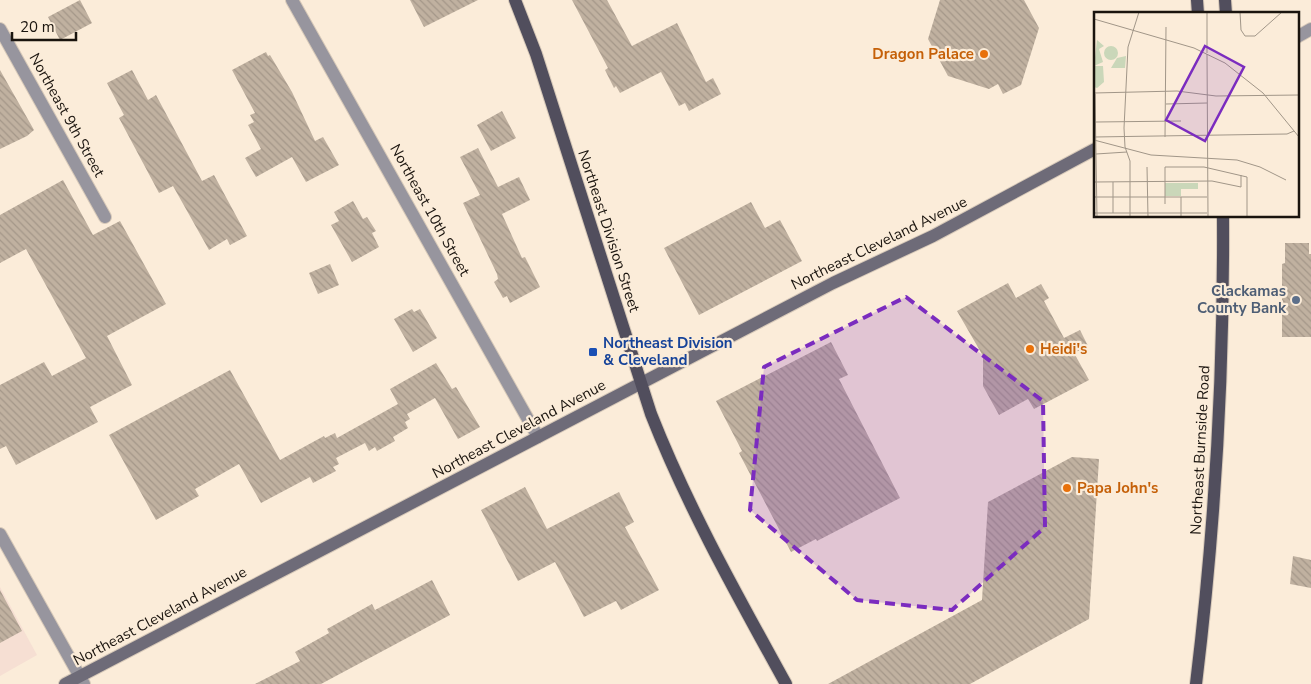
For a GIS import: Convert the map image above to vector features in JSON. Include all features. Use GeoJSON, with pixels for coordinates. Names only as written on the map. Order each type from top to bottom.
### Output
{"type":"FeatureCollection","features":[{"type":"Feature","properties":{"kind":"main road","name":"Northeast Division Street"},"geometry":{"type":"LineString","coordinates":[[515,0],[536,54],[651,414],[683,493],[786,684]]}},
{"type":"Feature","properties":{"kind":"main road","name":"Northeast Cleveland Avenue"},"geometry":{"type":"LineString","coordinates":[[65,684],[82,680],[641,383],[832,283],[933,236],[1094,150]]}},
{"type":"Feature","properties":{"kind":"main road","name":"Northeast Burnside Road"},"geometry":{"type":"LineString","coordinates":[[1196,684],[1211,552],[1218,462],[1224,288],[1223,218]]}},
{"type":"Feature","properties":{"kind":"street","name":"Northeast 10th Street"},"geometry":{"type":"LineString","coordinates":[[292,0],[538,437]]}},
{"type":"Feature","properties":{"kind":"street","name":"Northeast 9th Street"},"geometry":{"type":"LineString","coordinates":[[0,29],[106,217]]}},
{"type":"Feature","properties":{"kind":"street"},"geometry":{"type":"LineString","coordinates":[[1298,36],[1311,29]]}},
{"type":"Feature","properties":{"kind":"street"},"geometry":{"type":"LineString","coordinates":[[0,534],[82,680]]}},
{"type":"Feature","properties":{"kind":"highlighted area"},"geometry":{"type":"Polygon","coordinates":[[[906,297],[1043,401],[1045,527],[952,610],[857,600],[750,510],[764,367],[906,297]]]}},
{"type":"Feature","properties":{"kind":"shaded area"},"geometry":{"type":"Polygon","coordinates":[[[0,587],[37,655],[0,676],[0,587]]]}},
{"type":"Feature","properties":{"kind":"building"},"geometry":{"type":"Polygon","coordinates":[[[80,0],[92,23],[60,40],[48,17],[80,0]]]}},
{"type":"Feature","properties":{"kind":"building"},"geometry":{"type":"Polygon","coordinates":[[[410,0],[478,0],[424,27],[410,0]]]}},
{"type":"Feature","properties":{"kind":"building"},"geometry":{"type":"Polygon","coordinates":[[[572,0],[607,0],[632,46],[677,23],[706,82],[713,78],[721,94],[689,111],[685,103],[679,106],[661,72],[620,93],[616,86],[614,88],[605,70],[608,68],[572,0]]]}},
{"type":"Feature","properties":{"kind":"building","name":"Dragon Palace"},"geometry":{"type":"Polygon","coordinates":[[[940,0],[1024,0],[1039,28],[1021,85],[1003,94],[998,84],[989,89],[948,76],[928,39],[940,0]]]}},
{"type":"Feature","properties":{"kind":"building"},"geometry":{"type":"Polygon","coordinates":[[[266,52],[268,56],[270,55],[292,92],[315,141],[323,137],[339,165],[306,182],[292,157],[256,177],[245,158],[261,149],[248,125],[254,122],[250,115],[255,113],[232,70],[266,52]]]}},
{"type":"Feature","properties":{"kind":"building"},"geometry":{"type":"Polygon","coordinates":[[[0,70],[34,130],[27,136],[0,149],[0,70]]]}},
{"type":"Feature","properties":{"kind":"building"},"geometry":{"type":"Polygon","coordinates":[[[132,70],[148,100],[156,95],[202,181],[214,175],[247,236],[230,245],[227,239],[209,250],[173,186],[159,193],[119,118],[124,115],[107,83],[132,70]]]}},
{"type":"Feature","properties":{"kind":"building"},"geometry":{"type":"Polygon","coordinates":[[[502,111],[516,138],[491,151],[477,125],[502,111]]]}},
{"type":"Feature","properties":{"kind":"building"},"geometry":{"type":"Polygon","coordinates":[[[478,148],[498,187],[519,177],[530,200],[502,214],[522,258],[525,257],[540,287],[510,303],[507,296],[503,298],[494,282],[498,279],[497,274],[463,203],[480,195],[460,157],[478,148]]]}},
{"type":"Feature","properties":{"kind":"building"},"geometry":{"type":"Polygon","coordinates":[[[63,180],[93,235],[120,221],[166,304],[107,336],[132,385],[90,407],[98,422],[16,465],[6,446],[0,449],[0,385],[44,362],[52,376],[86,358],[26,249],[0,263],[0,215],[63,180]]]}},
{"type":"Feature","properties":{"kind":"building"},"geometry":{"type":"Polygon","coordinates":[[[353,201],[363,219],[367,217],[376,231],[372,233],[379,247],[352,262],[331,225],[339,221],[334,212],[353,201]]]}},
{"type":"Feature","properties":{"kind":"building"},"geometry":{"type":"Polygon","coordinates":[[[751,202],[765,228],[780,220],[802,261],[699,315],[664,248],[751,202]]]}},
{"type":"Feature","properties":{"kind":"building","name":"Clackamas County Bank"},"geometry":{"type":"Polygon","coordinates":[[[1285,243],[1309,243],[1309,254],[1311,254],[1311,337],[1282,337],[1282,264],[1285,263],[1285,243]]]}},
{"type":"Feature","properties":{"kind":"building"},"geometry":{"type":"Polygon","coordinates":[[[330,264],[339,285],[318,294],[309,273],[330,264]]]}},
{"type":"Feature","properties":{"kind":"building","name":"Heidi's"},"geometry":{"type":"Polygon","coordinates":[[[1008,283],[1016,298],[1041,284],[1049,298],[1044,301],[1064,338],[1080,330],[1088,346],[1074,353],[1089,380],[1034,409],[1028,399],[999,415],[983,386],[983,356],[957,311],[1008,283]]]}},
{"type":"Feature","properties":{"kind":"building"},"geometry":{"type":"Polygon","coordinates":[[[412,309],[414,312],[420,309],[437,338],[413,352],[394,319],[412,309]]]}},
{"type":"Feature","properties":{"kind":"building"},"geometry":{"type":"Polygon","coordinates":[[[831,342],[848,375],[839,379],[900,498],[817,541],[816,539],[791,552],[739,453],[742,451],[716,401],[831,342]]]}},
{"type":"Feature","properties":{"kind":"building"},"geometry":{"type":"Polygon","coordinates":[[[436,363],[452,389],[456,387],[480,427],[458,439],[435,398],[407,414],[410,419],[405,422],[408,428],[393,437],[395,441],[377,451],[375,447],[369,451],[365,443],[336,458],[339,464],[333,467],[336,471],[313,483],[310,477],[261,503],[239,464],[195,489],[199,496],[156,520],[109,435],[230,370],[280,460],[324,436],[325,438],[335,433],[337,438],[398,404],[390,389],[436,363]]]}},
{"type":"Feature","properties":{"kind":"building"},"geometry":{"type":"Polygon","coordinates":[[[1072,457],[1099,459],[1089,619],[970,684],[828,684],[982,600],[988,502],[1072,457]]]}},
{"type":"Feature","properties":{"kind":"building"},"geometry":{"type":"Polygon","coordinates":[[[525,487],[547,529],[619,492],[634,522],[625,527],[659,590],[621,610],[616,601],[584,617],[555,562],[518,581],[481,510],[525,487]]]}},
{"type":"Feature","properties":{"kind":"building"},"geometry":{"type":"Polygon","coordinates":[[[1293,556],[1311,560],[1311,588],[1290,584],[1293,556]]]}},
{"type":"Feature","properties":{"kind":"building"},"geometry":{"type":"Polygon","coordinates":[[[432,580],[450,615],[321,684],[255,684],[300,661],[295,652],[329,633],[327,629],[372,604],[375,610],[432,580]]]}},
{"type":"Feature","properties":{"kind":"building"},"geometry":{"type":"Polygon","coordinates":[[[0,590],[22,631],[0,643],[0,590]]]}},
{"type":"Feature","properties":{"kind":"place","name":"Dragon Palace"},"geometry":{"type":"Point","coordinates":[984,54]}},
{"type":"Feature","properties":{"kind":"place","name":"Clackamas County Bank"},"geometry":{"type":"Point","coordinates":[1296,300]}},
{"type":"Feature","properties":{"kind":"place","name":"Heidi's"},"geometry":{"type":"Point","coordinates":[1030,349]}},
{"type":"Feature","properties":{"kind":"place","name":"Northeast Division & Cleveland"},"geometry":{"type":"Point","coordinates":[593,352]}},
{"type":"Feature","properties":{"kind":"place","name":"Papa John's"},"geometry":{"type":"Point","coordinates":[1067,488]}}]}
